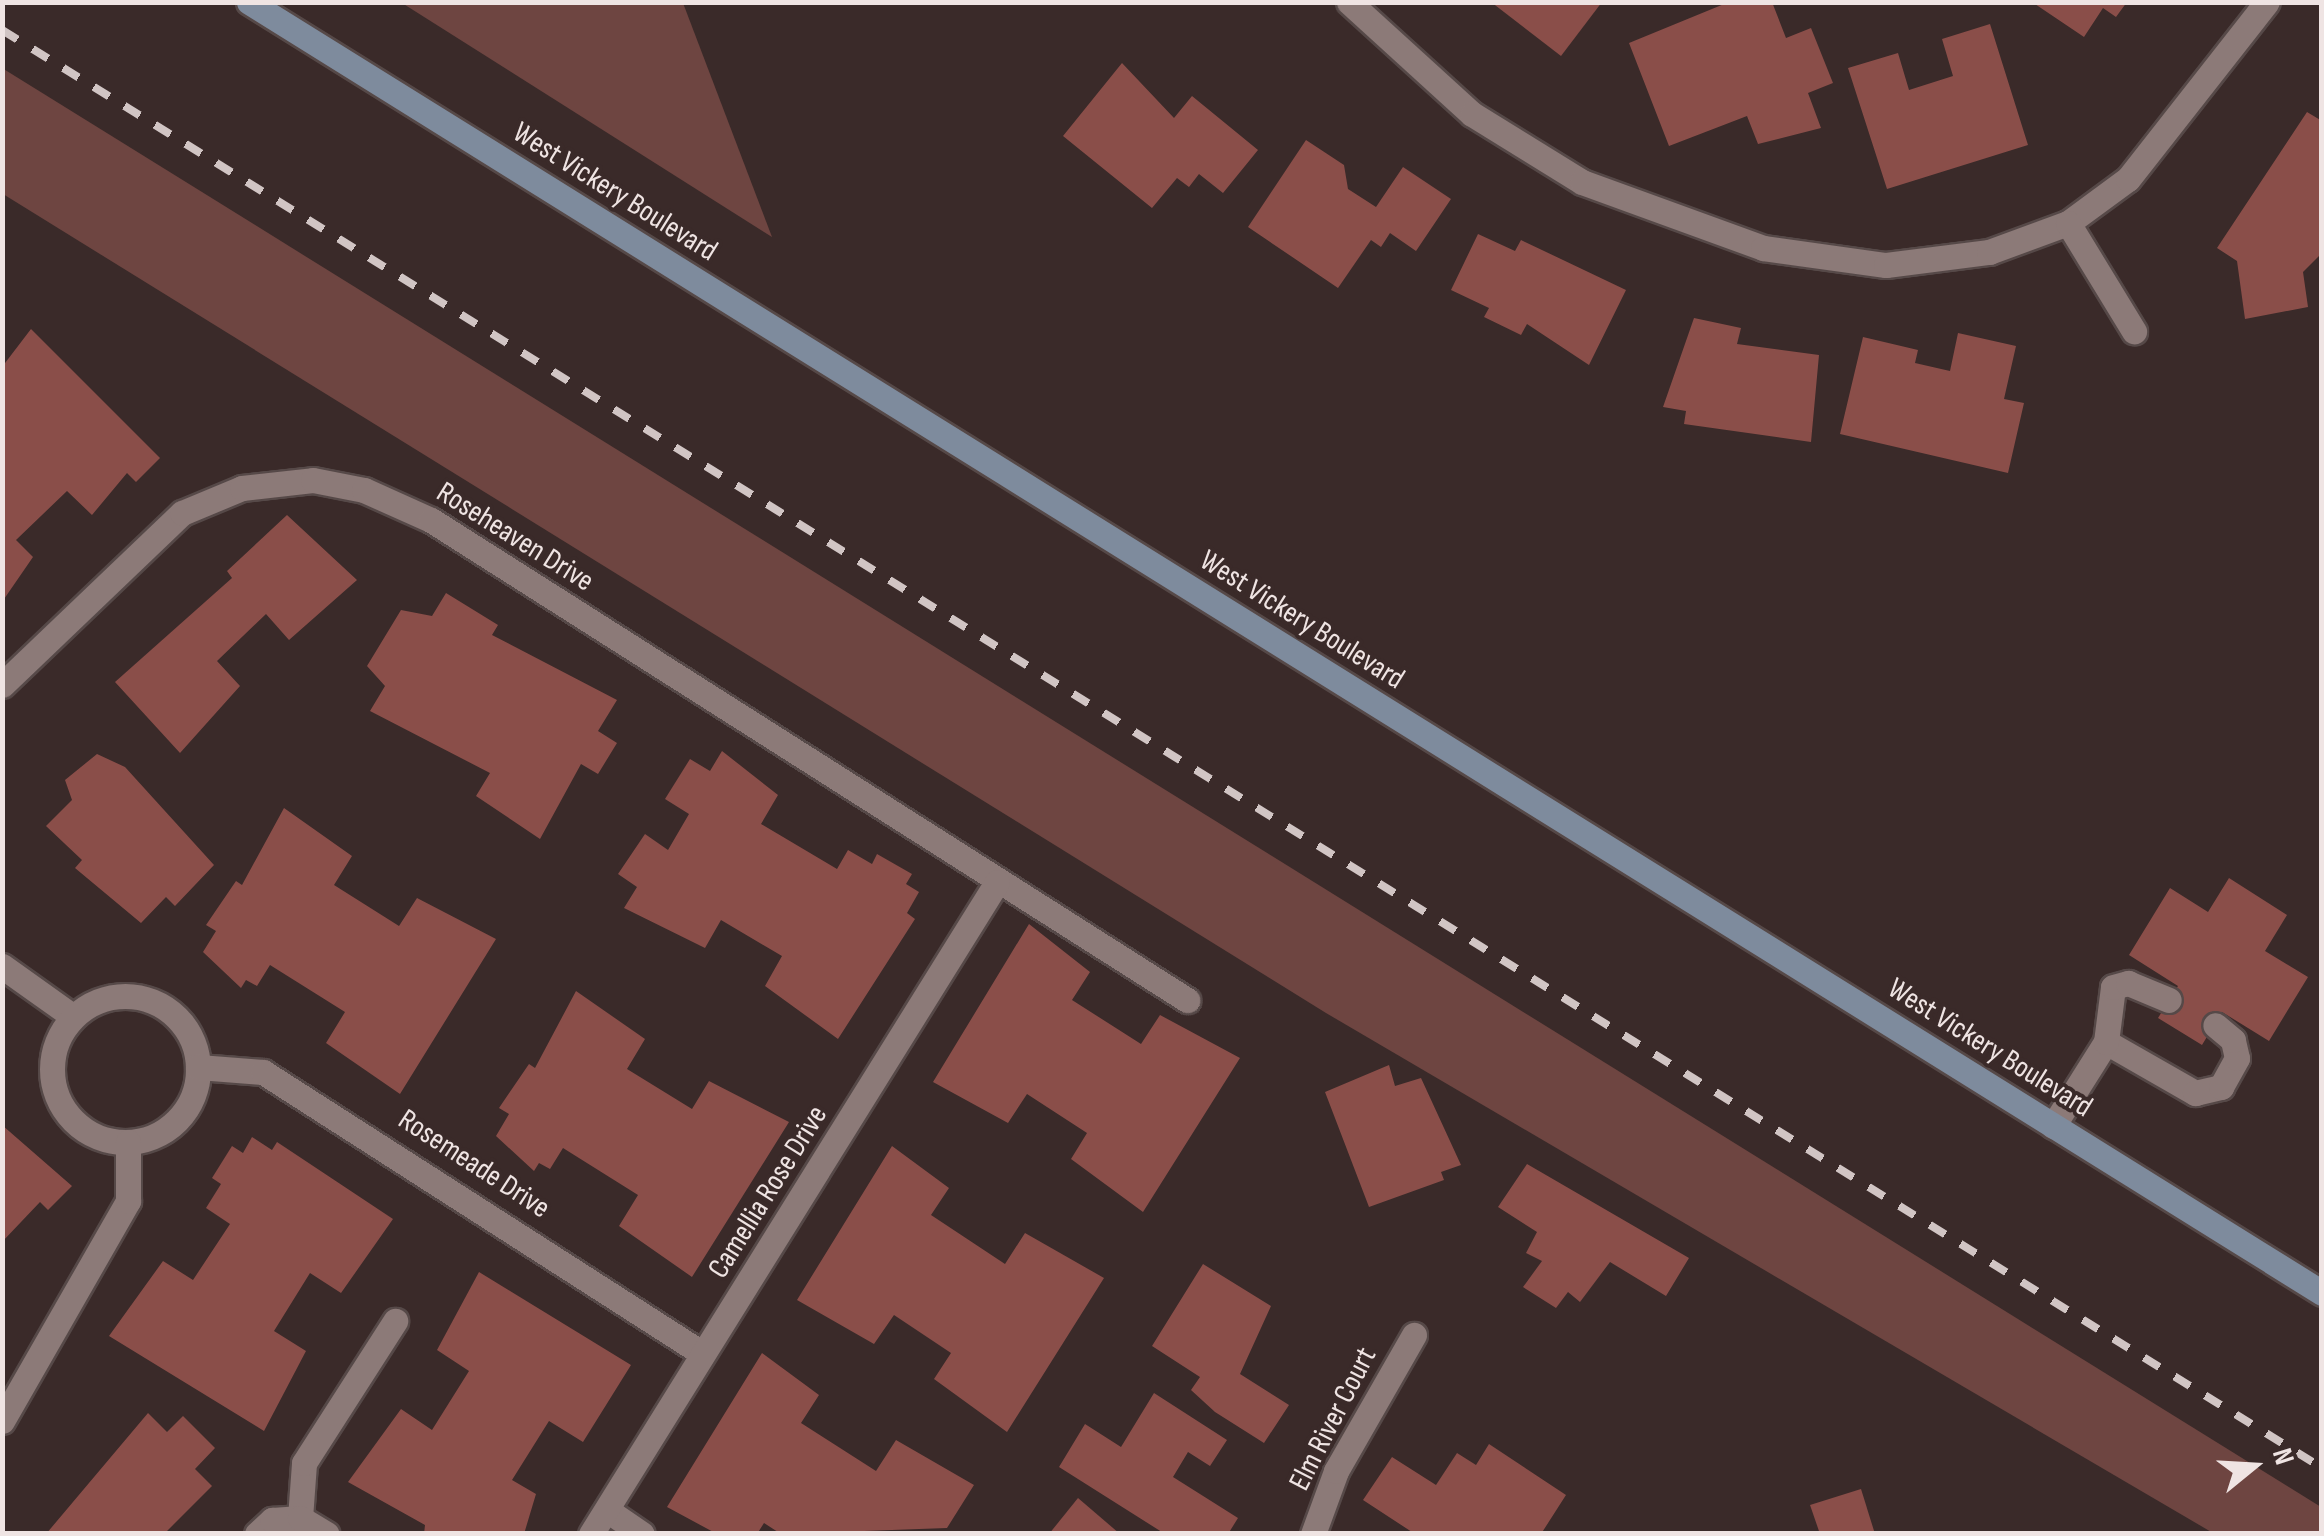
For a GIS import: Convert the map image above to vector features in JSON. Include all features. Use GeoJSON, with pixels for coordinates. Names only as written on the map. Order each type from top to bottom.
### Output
{"type":"FeatureCollection","features":[{"type":"Feature","properties":{"kind":"main road","name":"West Vickery Boulevard"},"geometry":{"type":"LineString","coordinates":[[249,2],[2322,1293]]}},
{"type":"Feature","properties":{"kind":"street"},"geometry":{"type":"LineString","coordinates":[[1349,2],[1472,114],[1582,182],[1678,224],[1886,265],[1990,252],[2068,222],[2128,179],[2267,2]]}},
{"type":"Feature","properties":{"kind":"street"},"geometry":{"type":"LineString","coordinates":[[2068,222],[2134,332]]}},
{"type":"Feature","properties":{"kind":"street","name":"Roseheaven Drive"},"geometry":{"type":"LineString","coordinates":[[2,684],[182,514],[242,488],[330,483],[431,520],[1187,1000]]}},
{"type":"Feature","properties":{"kind":"street","name":"Camellia Rose Drive"},"geometry":{"type":"LineString","coordinates":[[591,1534],[700,1352],[997,882]]}},
{"type":"Feature","properties":{"kind":"street"},"geometry":{"type":"LineString","coordinates":[[2,966],[72,1016]]}},
{"type":"Feature","properties":{"kind":"street"},"geometry":{"type":"LineString","coordinates":[[2053,1126],[2106,1042],[2113,988],[2128,983],[2170,1000]]}},
{"type":"Feature","properties":{"kind":"street"},"geometry":{"type":"LineString","coordinates":[[102,998],[146,998],[182,1022],[198,1067],[176,1121],[128,1142],[79,1127],[56,1097],[54,1046],[72,1016],[102,998]]}},
{"type":"Feature","properties":{"kind":"street"},"geometry":{"type":"LineString","coordinates":[[2106,1042],[2195,1092],[2221,1087],[2237,1058],[2234,1040],[2215,1025]]}},
{"type":"Feature","properties":{"kind":"street","name":"Rosemeade Drive"},"geometry":{"type":"LineString","coordinates":[[198,1067],[263,1072],[700,1352]]}},
{"type":"Feature","properties":{"kind":"street"},"geometry":{"type":"LineString","coordinates":[[2,1420],[128,1201],[128,1142]]}},
{"type":"Feature","properties":{"kind":"street"},"geometry":{"type":"LineString","coordinates":[[300,1518],[304,1463],[396,1320]]}},
{"type":"Feature","properties":{"kind":"street","name":"Elm River Court"},"geometry":{"type":"LineString","coordinates":[[1313,1534],[1336,1471],[1414,1335]]}},
{"type":"Feature","properties":{"kind":"street"},"geometry":{"type":"LineString","coordinates":[[607,1510],[642,1534]]}},
{"type":"Feature","properties":{"kind":"street"},"geometry":{"type":"LineString","coordinates":[[257,1534],[272,1520],[300,1518],[328,1534]]}},
{"type":"Feature","properties":{"kind":"shaded area"},"geometry":{"type":"Polygon","coordinates":[[[402,3],[683,3],[772,237],[402,3]]]}},
{"type":"Feature","properties":{"kind":"shaded area"},"geometry":{"type":"Polygon","coordinates":[[[2,68],[2321,1507],[2321,1533],[2213,1533],[1326,1013],[3,194],[2,68]]]}},
{"type":"Feature","properties":{"kind":"building"},"geometry":{"type":"Polygon","coordinates":[[[1491,2],[1602,2],[1561,56],[1491,2]]]}},
{"type":"Feature","properties":{"kind":"building"},"geometry":{"type":"Polygon","coordinates":[[[1729,2],[1772,2],[1786,38],[1811,28],[1833,83],[1808,93],[1821,128],[1758,144],[1747,116],[1669,146],[1629,43],[1729,2]]]}},
{"type":"Feature","properties":{"kind":"building"},"geometry":{"type":"Polygon","coordinates":[[[2032,2],[2127,2],[2116,17],[2103,8],[2084,37],[2032,2]]]}},
{"type":"Feature","properties":{"kind":"building"},"geometry":{"type":"Polygon","coordinates":[[[1990,24],[2028,145],[1887,189],[1848,68],[1898,53],[1909,90],[1953,76],[1942,39],[1990,24]]]}},
{"type":"Feature","properties":{"kind":"building"},"geometry":{"type":"Polygon","coordinates":[[[1122,63],[1174,118],[1192,96],[1258,150],[1223,193],[1199,174],[1189,187],[1177,178],[1152,208],[1063,136],[1122,63]]]}},
{"type":"Feature","properties":{"kind":"building"},"geometry":{"type":"Polygon","coordinates":[[[2307,112],[2322,121],[2322,253],[2303,272],[2308,307],[2245,319],[2237,261],[2217,248],[2307,112]]]}},
{"type":"Feature","properties":{"kind":"building"},"geometry":{"type":"Polygon","coordinates":[[[1306,140],[1344,165],[1348,189],[1376,207],[1403,167],[1451,199],[1416,251],[1390,233],[1381,247],[1371,240],[1338,288],[1248,227],[1306,140]]]}},
{"type":"Feature","properties":{"kind":"building"},"geometry":{"type":"Polygon","coordinates":[[[1478,234],[1515,251],[1521,240],[1626,290],[1589,365],[1527,324],[1521,335],[1484,317],[1489,308],[1451,290],[1478,234]]]}},
{"type":"Feature","properties":{"kind":"building"},"geometry":{"type":"Polygon","coordinates":[[[1694,318],[1741,328],[1737,344],[1819,355],[1811,442],[1684,424],[1686,411],[1663,407],[1694,318]]]}},
{"type":"Feature","properties":{"kind":"building"},"geometry":{"type":"Polygon","coordinates":[[[31,329],[160,458],[136,482],[127,473],[92,515],[67,491],[16,540],[33,557],[2,602],[2,367],[31,329]]]}},
{"type":"Feature","properties":{"kind":"building"},"geometry":{"type":"Polygon","coordinates":[[[1958,333],[2016,346],[2004,399],[2024,403],[2008,473],[1840,434],[1863,337],[1918,350],[1915,363],[1950,371],[1958,333]]]}},
{"type":"Feature","properties":{"kind":"building"},"geometry":{"type":"Polygon","coordinates":[[[287,515],[357,580],[289,640],[266,614],[217,661],[240,686],[180,753],[115,682],[232,578],[227,571],[287,515]]]}},
{"type":"Feature","properties":{"kind":"building"},"geometry":{"type":"Polygon","coordinates":[[[446,593],[498,625],[492,635],[617,700],[598,731],[617,743],[598,774],[581,764],[540,839],[476,796],[490,773],[370,711],[385,686],[367,666],[401,610],[432,616],[446,593]]]}},
{"type":"Feature","properties":{"kind":"building"},"geometry":{"type":"Polygon","coordinates":[[[722,751],[778,795],[761,824],[837,869],[848,850],[872,864],[877,854],[912,874],[906,884],[919,892],[907,913],[915,919],[838,1039],[765,986],[782,956],[721,920],[705,948],[624,908],[637,887],[618,874],[645,834],[668,850],[689,814],[665,799],[690,759],[710,771],[722,751]]]}},
{"type":"Feature","properties":{"kind":"building"},"geometry":{"type":"Polygon","coordinates":[[[97,754],[125,767],[214,865],[175,906],[166,897],[141,923],[75,868],[82,860],[46,826],[72,800],[65,780],[97,754]]]}},
{"type":"Feature","properties":{"kind":"building"},"geometry":{"type":"Polygon","coordinates":[[[284,808],[352,856],[334,885],[399,926],[417,898],[496,939],[400,1094],[326,1043],[345,1012],[270,965],[257,986],[246,980],[241,988],[203,952],[216,931],[206,925],[236,881],[242,885],[284,808]]]}},
{"type":"Feature","properties":{"kind":"building"},"geometry":{"type":"Polygon","coordinates":[[[2229,878],[2287,915],[2265,951],[2308,977],[2269,1041],[2222,1012],[2202,1045],[2158,1018],[2178,986],[2129,955],[2170,888],[2208,912],[2229,878]]]}},
{"type":"Feature","properties":{"kind":"building"},"geometry":{"type":"Polygon","coordinates":[[[1029,924],[1090,972],[1072,1000],[1141,1044],[1160,1015],[1240,1058],[1143,1212],[1071,1159],[1087,1133],[1027,1094],[1008,1123],[933,1082],[1029,924]]]}},
{"type":"Feature","properties":{"kind":"building"},"geometry":{"type":"Polygon","coordinates":[[[576,991],[645,1039],[627,1069],[692,1109],[709,1081],[789,1122],[692,1277],[619,1226],[638,1195],[563,1148],[550,1169],[539,1163],[534,1171],[496,1136],[509,1114],[499,1108],[529,1064],[535,1068],[576,991]]]}},
{"type":"Feature","properties":{"kind":"building"},"geometry":{"type":"Polygon","coordinates":[[[1389,1065],[1395,1086],[1421,1078],[1461,1165],[1441,1172],[1444,1180],[1369,1207],[1325,1092],[1389,1065]]]}},
{"type":"Feature","properties":{"kind":"building"},"geometry":{"type":"Polygon","coordinates":[[[2,1125],[72,1186],[48,1210],[40,1202],[2,1242],[2,1125]]]}},
{"type":"Feature","properties":{"kind":"building"},"geometry":{"type":"Polygon","coordinates":[[[252,1137],[272,1150],[277,1142],[393,1219],[341,1293],[310,1273],[274,1331],[306,1351],[264,1431],[109,1336],[163,1261],[193,1280],[230,1224],[206,1208],[221,1184],[212,1178],[232,1146],[243,1153],[252,1137]]]}},
{"type":"Feature","properties":{"kind":"building"},"geometry":{"type":"Polygon","coordinates":[[[892,1146],[949,1188],[931,1215],[1005,1264],[1025,1233],[1104,1278],[1007,1432],[934,1379],[951,1353],[894,1315],[874,1344],[797,1300],[892,1146]]]}},
{"type":"Feature","properties":{"kind":"building"},"geometry":{"type":"Polygon","coordinates":[[[1527,1164],[1689,1258],[1666,1296],[1610,1262],[1580,1302],[1568,1292],[1556,1308],[1523,1287],[1542,1261],[1526,1253],[1537,1232],[1498,1207],[1527,1164]]]}},
{"type":"Feature","properties":{"kind":"building"},"geometry":{"type":"Polygon","coordinates":[[[1203,1264],[1271,1306],[1240,1374],[1289,1405],[1264,1443],[1215,1412],[1191,1390],[1200,1377],[1152,1346],[1203,1264]]]}},
{"type":"Feature","properties":{"kind":"building"},"geometry":{"type":"Polygon","coordinates":[[[479,1272],[631,1365],[583,1442],[549,1421],[512,1480],[536,1494],[524,1534],[424,1534],[425,1525],[348,1482],[401,1409],[432,1430],[469,1371],[437,1350],[479,1272]]]}},
{"type":"Feature","properties":{"kind":"building"},"geometry":{"type":"Polygon","coordinates":[[[762,1353],[819,1395],[801,1423],[876,1471],[896,1440],[974,1485],[947,1528],[781,1534],[764,1523],[757,1534],[717,1534],[667,1507],[762,1353]]]}},
{"type":"Feature","properties":{"kind":"building"},"geometry":{"type":"Polygon","coordinates":[[[1154,1393],[1227,1440],[1210,1466],[1188,1452],[1173,1477],[1238,1518],[1228,1534],[1165,1534],[1059,1467],[1085,1424],[1121,1447],[1154,1393]]]}},
{"type":"Feature","properties":{"kind":"building"},"geometry":{"type":"Polygon","coordinates":[[[148,1413],[167,1432],[183,1416],[215,1448],[195,1469],[212,1486],[164,1534],[46,1534],[148,1413]]]}},
{"type":"Feature","properties":{"kind":"building"},"geometry":{"type":"Polygon","coordinates":[[[1489,1444],[1566,1495],[1541,1534],[1415,1534],[1363,1500],[1392,1457],[1436,1485],[1457,1453],[1476,1465],[1489,1444]]]}},
{"type":"Feature","properties":{"kind":"building"},"geometry":{"type":"Polygon","coordinates":[[[1861,1489],[1875,1534],[1820,1534],[1810,1505],[1861,1489]]]}},
{"type":"Feature","properties":{"kind":"building"},"geometry":{"type":"Polygon","coordinates":[[[1078,1498],[1120,1534],[1049,1534],[1078,1498]]]}},
{"type":"Feature","properties":{"kind":"railway"},"geometry":{"type":"LineString","coordinates":[[2,30],[2322,1468]]}}]}
